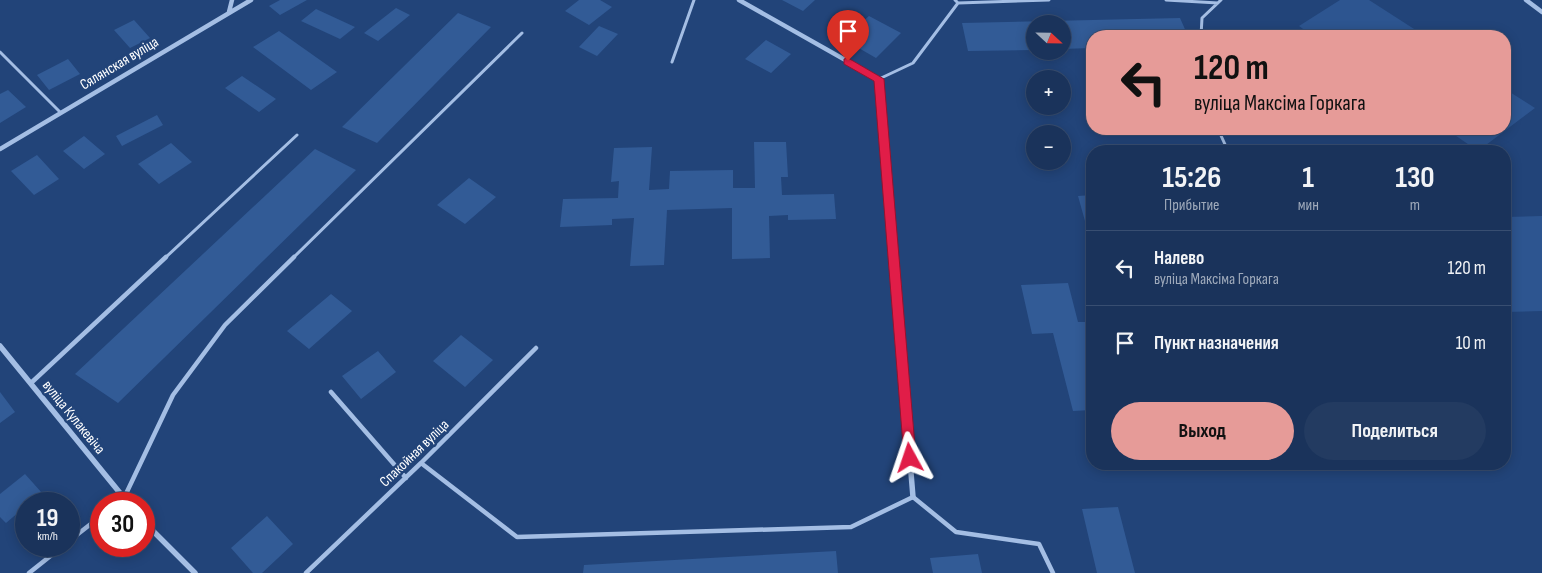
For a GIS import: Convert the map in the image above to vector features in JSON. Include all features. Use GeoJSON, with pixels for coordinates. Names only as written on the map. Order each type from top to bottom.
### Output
{"type":"FeatureCollection","features":[{"type":"Feature","properties":{"kind":"street"},"geometry":{"type":"LineString","coordinates":[[229,12],[232,0]]}},
{"type":"Feature","properties":{"kind":"street","name":"Сялянская вуліца"},"geometry":{"type":"LineString","coordinates":[[0,149],[251,0]]}},
{"type":"Feature","properties":{"kind":"street"},"geometry":{"type":"LineString","coordinates":[[739,0],[879,79],[913,497]]}},
{"type":"Feature","properties":{"kind":"street"},"geometry":{"type":"LineString","coordinates":[[1526,0],[1542,12]]}},
{"type":"Feature","properties":{"kind":"street","name":"вуліца Кулакевіча"},"geometry":{"type":"LineString","coordinates":[[0,346],[119,492]]}},
{"type":"Feature","properties":{"kind":"street"},"geometry":{"type":"LineString","coordinates":[[155,533],[195,573]]}},
{"type":"Feature","properties":{"kind":"lane"},"geometry":{"type":"LineString","coordinates":[[672,62],[694,0]]}},
{"type":"Feature","properties":{"kind":"lane"},"geometry":{"type":"LineString","coordinates":[[879,79],[913,63],[957,1],[1049,0]]}},
{"type":"Feature","properties":{"kind":"lane"},"geometry":{"type":"LineString","coordinates":[[1166,0],[1220,2]]}},
{"type":"Feature","properties":{"kind":"lane"},"geometry":{"type":"LineString","coordinates":[[1201,30],[1202,18],[1220,2]]}},
{"type":"Feature","properties":{"kind":"lane"},"geometry":{"type":"LineString","coordinates":[[127,492],[173,395],[226,325],[522,33]]}},
{"type":"Feature","properties":{"kind":"lane"},"geometry":{"type":"LineString","coordinates":[[0,52],[61,113]]}},
{"type":"Feature","properties":{"kind":"lane"},"geometry":{"type":"LineString","coordinates":[[31,383],[297,135]]}},
{"type":"Feature","properties":{"kind":"lane","name":"Спакойная вуліца"},"geometry":{"type":"LineString","coordinates":[[306,573],[406,478],[536,348]]}},
{"type":"Feature","properties":{"kind":"lane"},"geometry":{"type":"LineString","coordinates":[[331,392],[406,478]]}},
{"type":"Feature","properties":{"kind":"lane"},"geometry":{"type":"LineString","coordinates":[[421,463],[516,538],[851,526],[913,497],[956,532],[1039,544],[1053,573]]}},
{"type":"Feature","properties":{"kind":"lane"},"geometry":{"type":"LineString","coordinates":[[80,532],[90,525]]}},
{"type":"Feature","properties":{"kind":"lane"},"geometry":{"type":"LineString","coordinates":[[29,573],[49,557]]}},
{"type":"Feature","properties":{"kind":"shaded area"},"geometry":{"type":"Polygon","coordinates":[[[1340,0],[1369,0],[1416,30],[1305,30],[1299,26],[1340,0]]]}},
{"type":"Feature","properties":{"kind":"shaded area"},"geometry":{"type":"Polygon","coordinates":[[[1511,93],[1535,108],[1511,126],[1511,93]]]}},
{"type":"Feature","properties":{"kind":"shaded area"},"geometry":{"type":"Polygon","coordinates":[[[1455,135],[1499,135],[1486,145],[1469,145],[1455,135]]]}},
{"type":"Feature","properties":{"kind":"shaded area"},"geometry":{"type":"Polygon","coordinates":[[[1542,216],[1542,311],[1511,312],[1511,217],[1542,216]]]}},
{"type":"Feature","properties":{"kind":"building"},"geometry":{"type":"Polygon","coordinates":[[[280,0],[307,0],[280,15],[269,6],[280,0]]]}},
{"type":"Feature","properties":{"kind":"building"},"geometry":{"type":"Polygon","coordinates":[[[579,0],[600,0],[612,7],[589,25],[565,11],[579,0]]]}},
{"type":"Feature","properties":{"kind":"building"},"geometry":{"type":"Polygon","coordinates":[[[782,0],[815,0],[803,11],[782,0]]]}},
{"type":"Feature","properties":{"kind":"building"},"geometry":{"type":"Polygon","coordinates":[[[396,8],[410,15],[378,41],[364,33],[396,8]]]}},
{"type":"Feature","properties":{"kind":"building"},"geometry":{"type":"Polygon","coordinates":[[[316,9],[355,27],[340,39],[301,21],[316,9]]]}},
{"type":"Feature","properties":{"kind":"building"},"geometry":{"type":"Polygon","coordinates":[[[458,13],[491,27],[377,143],[342,127],[458,13]]]}},
{"type":"Feature","properties":{"kind":"building"},"geometry":{"type":"Polygon","coordinates":[[[869,16],[901,33],[876,58],[843,39],[869,16]]]}},
{"type":"Feature","properties":{"kind":"building"},"geometry":{"type":"Polygon","coordinates":[[[1180,18],[1185,30],[1086,30],[1086,48],[1071,49],[1071,20],[1180,18]]]}},
{"type":"Feature","properties":{"kind":"building"},"geometry":{"type":"Polygon","coordinates":[[[134,20],[150,38],[130,48],[114,30],[134,20]]]}},
{"type":"Feature","properties":{"kind":"building"},"geometry":{"type":"Polygon","coordinates":[[[1026,22],[1026,50],[968,51],[962,23],[1026,22]]]}},
{"type":"Feature","properties":{"kind":"building"},"geometry":{"type":"Polygon","coordinates":[[[599,26],[618,34],[597,56],[579,47],[599,26]]]}},
{"type":"Feature","properties":{"kind":"building"},"geometry":{"type":"Polygon","coordinates":[[[279,31],[337,72],[311,90],[253,47],[279,31]]]}},
{"type":"Feature","properties":{"kind":"building"},"geometry":{"type":"Polygon","coordinates":[[[766,40],[791,54],[771,73],[745,59],[766,40]]]}},
{"type":"Feature","properties":{"kind":"building"},"geometry":{"type":"Polygon","coordinates":[[[68,59],[80,74],[49,90],[37,75],[68,59]]]}},
{"type":"Feature","properties":{"kind":"building"},"geometry":{"type":"Polygon","coordinates":[[[242,76],[276,99],[259,112],[225,88],[242,76]]]}},
{"type":"Feature","properties":{"kind":"building"},"geometry":{"type":"Polygon","coordinates":[[[8,90],[26,107],[0,123],[0,94],[8,90]]]}},
{"type":"Feature","properties":{"kind":"building"},"geometry":{"type":"Polygon","coordinates":[[[157,115],[163,125],[122,146],[116,136],[157,115]]]}},
{"type":"Feature","properties":{"kind":"building"},"geometry":{"type":"Polygon","coordinates":[[[84,136],[105,154],[84,169],[63,151],[84,136]]]}},
{"type":"Feature","properties":{"kind":"building"},"geometry":{"type":"Polygon","coordinates":[[[754,142],[786,142],[788,177],[781,177],[782,195],[834,194],[836,219],[788,220],[788,215],[769,216],[770,258],[732,259],[732,208],[667,210],[664,265],[630,266],[634,218],[612,219],[612,225],[560,227],[563,199],[618,198],[619,181],[611,182],[614,148],[652,147],[649,190],[669,189],[670,171],[733,170],[733,188],[755,188],[754,142]]]}},
{"type":"Feature","properties":{"kind":"building"},"geometry":{"type":"Polygon","coordinates":[[[171,143],[192,162],[159,184],[138,164],[171,143]]]}},
{"type":"Feature","properties":{"kind":"building"},"geometry":{"type":"Polygon","coordinates":[[[315,149],[356,170],[118,403],[75,374],[315,149]]]}},
{"type":"Feature","properties":{"kind":"building"},"geometry":{"type":"Polygon","coordinates":[[[37,155],[59,179],[34,195],[11,171],[37,155]]]}},
{"type":"Feature","properties":{"kind":"building"},"geometry":{"type":"Polygon","coordinates":[[[469,178],[496,197],[465,224],[437,205],[469,178]]]}},
{"type":"Feature","properties":{"kind":"building"},"geometry":{"type":"Polygon","coordinates":[[[1086,195],[1086,225],[1078,196],[1086,195]]]}},
{"type":"Feature","properties":{"kind":"building"},"geometry":{"type":"Polygon","coordinates":[[[1068,283],[1078,322],[1086,322],[1086,410],[1073,411],[1053,333],[1032,334],[1021,285],[1068,283]]]}},
{"type":"Feature","properties":{"kind":"building"},"geometry":{"type":"Polygon","coordinates":[[[331,294],[352,311],[309,349],[287,331],[331,294]]]}},
{"type":"Feature","properties":{"kind":"building"},"geometry":{"type":"Polygon","coordinates":[[[461,335],[493,360],[465,387],[433,361],[461,335]]]}},
{"type":"Feature","properties":{"kind":"building"},"geometry":{"type":"Polygon","coordinates":[[[378,351],[396,372],[361,399],[342,376],[378,351]]]}},
{"type":"Feature","properties":{"kind":"building"},"geometry":{"type":"Polygon","coordinates":[[[0,392],[15,412],[0,423],[0,392]]]}},
{"type":"Feature","properties":{"kind":"building"},"geometry":{"type":"Polygon","coordinates":[[[25,474],[41,492],[15,492],[15,515],[6,523],[0,517],[0,494],[25,474]]]}},
{"type":"Feature","properties":{"kind":"building"},"geometry":{"type":"Polygon","coordinates":[[[1118,507],[1135,573],[1097,573],[1082,509],[1118,507]]]}},
{"type":"Feature","properties":{"kind":"building"},"geometry":{"type":"Polygon","coordinates":[[[267,516],[293,544],[262,573],[253,573],[231,548],[267,516]]]}},
{"type":"Feature","properties":{"kind":"building"},"geometry":{"type":"Polygon","coordinates":[[[836,551],[838,573],[583,573],[584,565],[836,551]]]}},
{"type":"Feature","properties":{"kind":"building"},"geometry":{"type":"Polygon","coordinates":[[[978,554],[982,573],[933,573],[930,558],[978,554]]]}},
{"type":"Feature","properties":{"kind":"route"},"geometry":{"type":"LineString","coordinates":[[848,61],[879,79],[910,458]]}}]}
